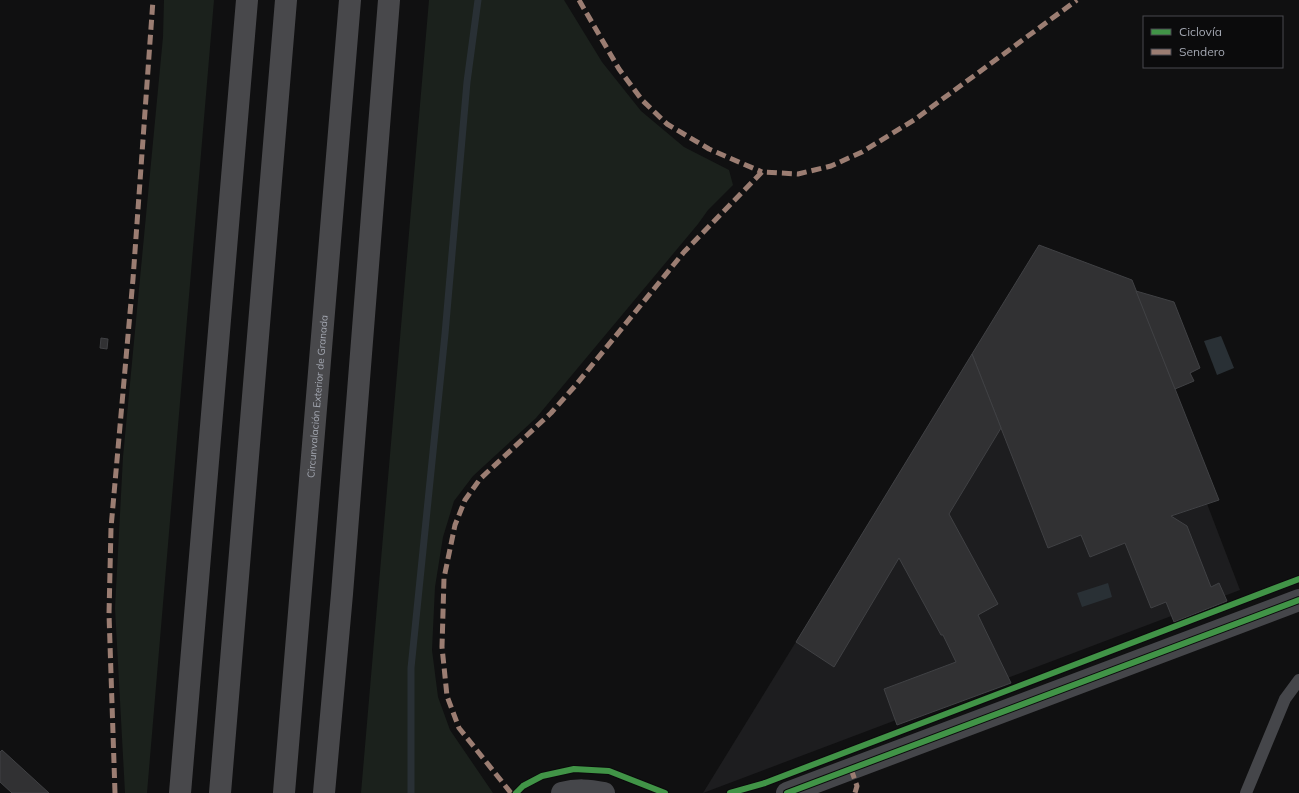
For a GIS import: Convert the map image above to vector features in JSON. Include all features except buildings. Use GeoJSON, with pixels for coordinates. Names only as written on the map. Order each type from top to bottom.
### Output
{"type":"FeatureCollection","features":[{"type":"Feature","properties":{"kind":"highway"},"geometry":{"type":"LineString","coordinates":[[180,793],[246,0]]}},
{"type":"Feature","properties":{"kind":"highway"},"geometry":{"type":"LineString","coordinates":[[220,793],[286,0]]}},
{"type":"Feature","properties":{"kind":"highway","name":"Circunvalación Exterior de Granada"},"geometry":{"type":"LineString","coordinates":[[284,793],[350,0]]}},
{"type":"Feature","properties":{"kind":"highway"},"geometry":{"type":"LineString","coordinates":[[324,793],[343,578],[389,0]]}},
{"type":"Feature","properties":{"kind":"street"},"geometry":{"type":"LineString","coordinates":[[787,793],[1299,600]]}},
{"type":"Feature","properties":{"kind":"street"},"geometry":{"type":"LineString","coordinates":[[562,793],[574,790],[590,790],[604,793]]}},
{"type":"Feature","properties":{"kind":"lane"},"geometry":{"type":"LineString","coordinates":[[1246,793],[1285,699],[1299,680]]}},
{"type":"Feature","properties":{"kind":"shaded area"},"geometry":{"type":"Polygon","coordinates":[[[164,0],[214,0],[147,793],[125,793],[115,608],[123,457],[163,37],[164,0]]]}},
{"type":"Feature","properties":{"kind":"shaded area"},"geometry":{"type":"Polygon","coordinates":[[[429,0],[564,0],[602,62],[641,111],[684,147],[729,170],[733,185],[708,210],[698,224],[536,418],[473,476],[454,501],[443,537],[435,587],[432,650],[438,697],[450,730],[493,793],[361,793],[429,0]]]}},
{"type":"Feature","properties":{"kind":"shaded area"},"geometry":{"type":"Polygon","coordinates":[[[1126,292],[1240,590],[703,793],[826,593],[1126,292]]]}},
{"type":"Feature","properties":{"kind":"shaded area"},"geometry":{"type":"Polygon","coordinates":[[[1221,336],[1234,368],[1217,375],[1204,341],[1221,336]]]}},
{"type":"Feature","properties":{"kind":"shaded area"},"geometry":{"type":"Polygon","coordinates":[[[1108,583],[1112,597],[1082,607],[1077,593],[1108,583]]]}},
{"type":"Feature","properties":{"kind":"waterway"},"geometry":{"type":"LineString","coordinates":[[411,793],[411,668],[445,334],[467,82],[478,0]]}},
{"type":"Feature","properties":{"kind":"marked path"},"geometry":{"type":"LineString","coordinates":[[115,793],[109,614],[111,528],[133,279],[153,0]]}},
{"type":"Feature","properties":{"kind":"marked path"},"geometry":{"type":"LineString","coordinates":[[579,0],[619,69],[642,100],[667,124],[709,149],[762,172]]}},
{"type":"Feature","properties":{"kind":"marked path"},"geometry":{"type":"LineString","coordinates":[[511,793],[459,728],[447,696],[442,647],[444,578],[455,525],[465,500],[480,479],[551,413],[575,386],[684,252],[762,172],[798,174],[831,166],[862,152],[914,120],[1077,0]]}},
{"type":"Feature","properties":{"kind":"marked path"},"geometry":{"type":"LineString","coordinates":[[851,769],[857,786],[855,793]]}},
{"type":"Feature","properties":{"kind":"cycle path"},"geometry":{"type":"LineString","coordinates":[[730,793],[765,783],[1299,579]]}},
{"type":"Feature","properties":{"kind":"cycle path"},"geometry":{"type":"LineString","coordinates":[[787,793],[1299,600]]}},
{"type":"Feature","properties":{"kind":"cycle path"},"geometry":{"type":"LineString","coordinates":[[516,793],[523,786],[542,776],[574,769],[609,771],[665,793]]}}]}
